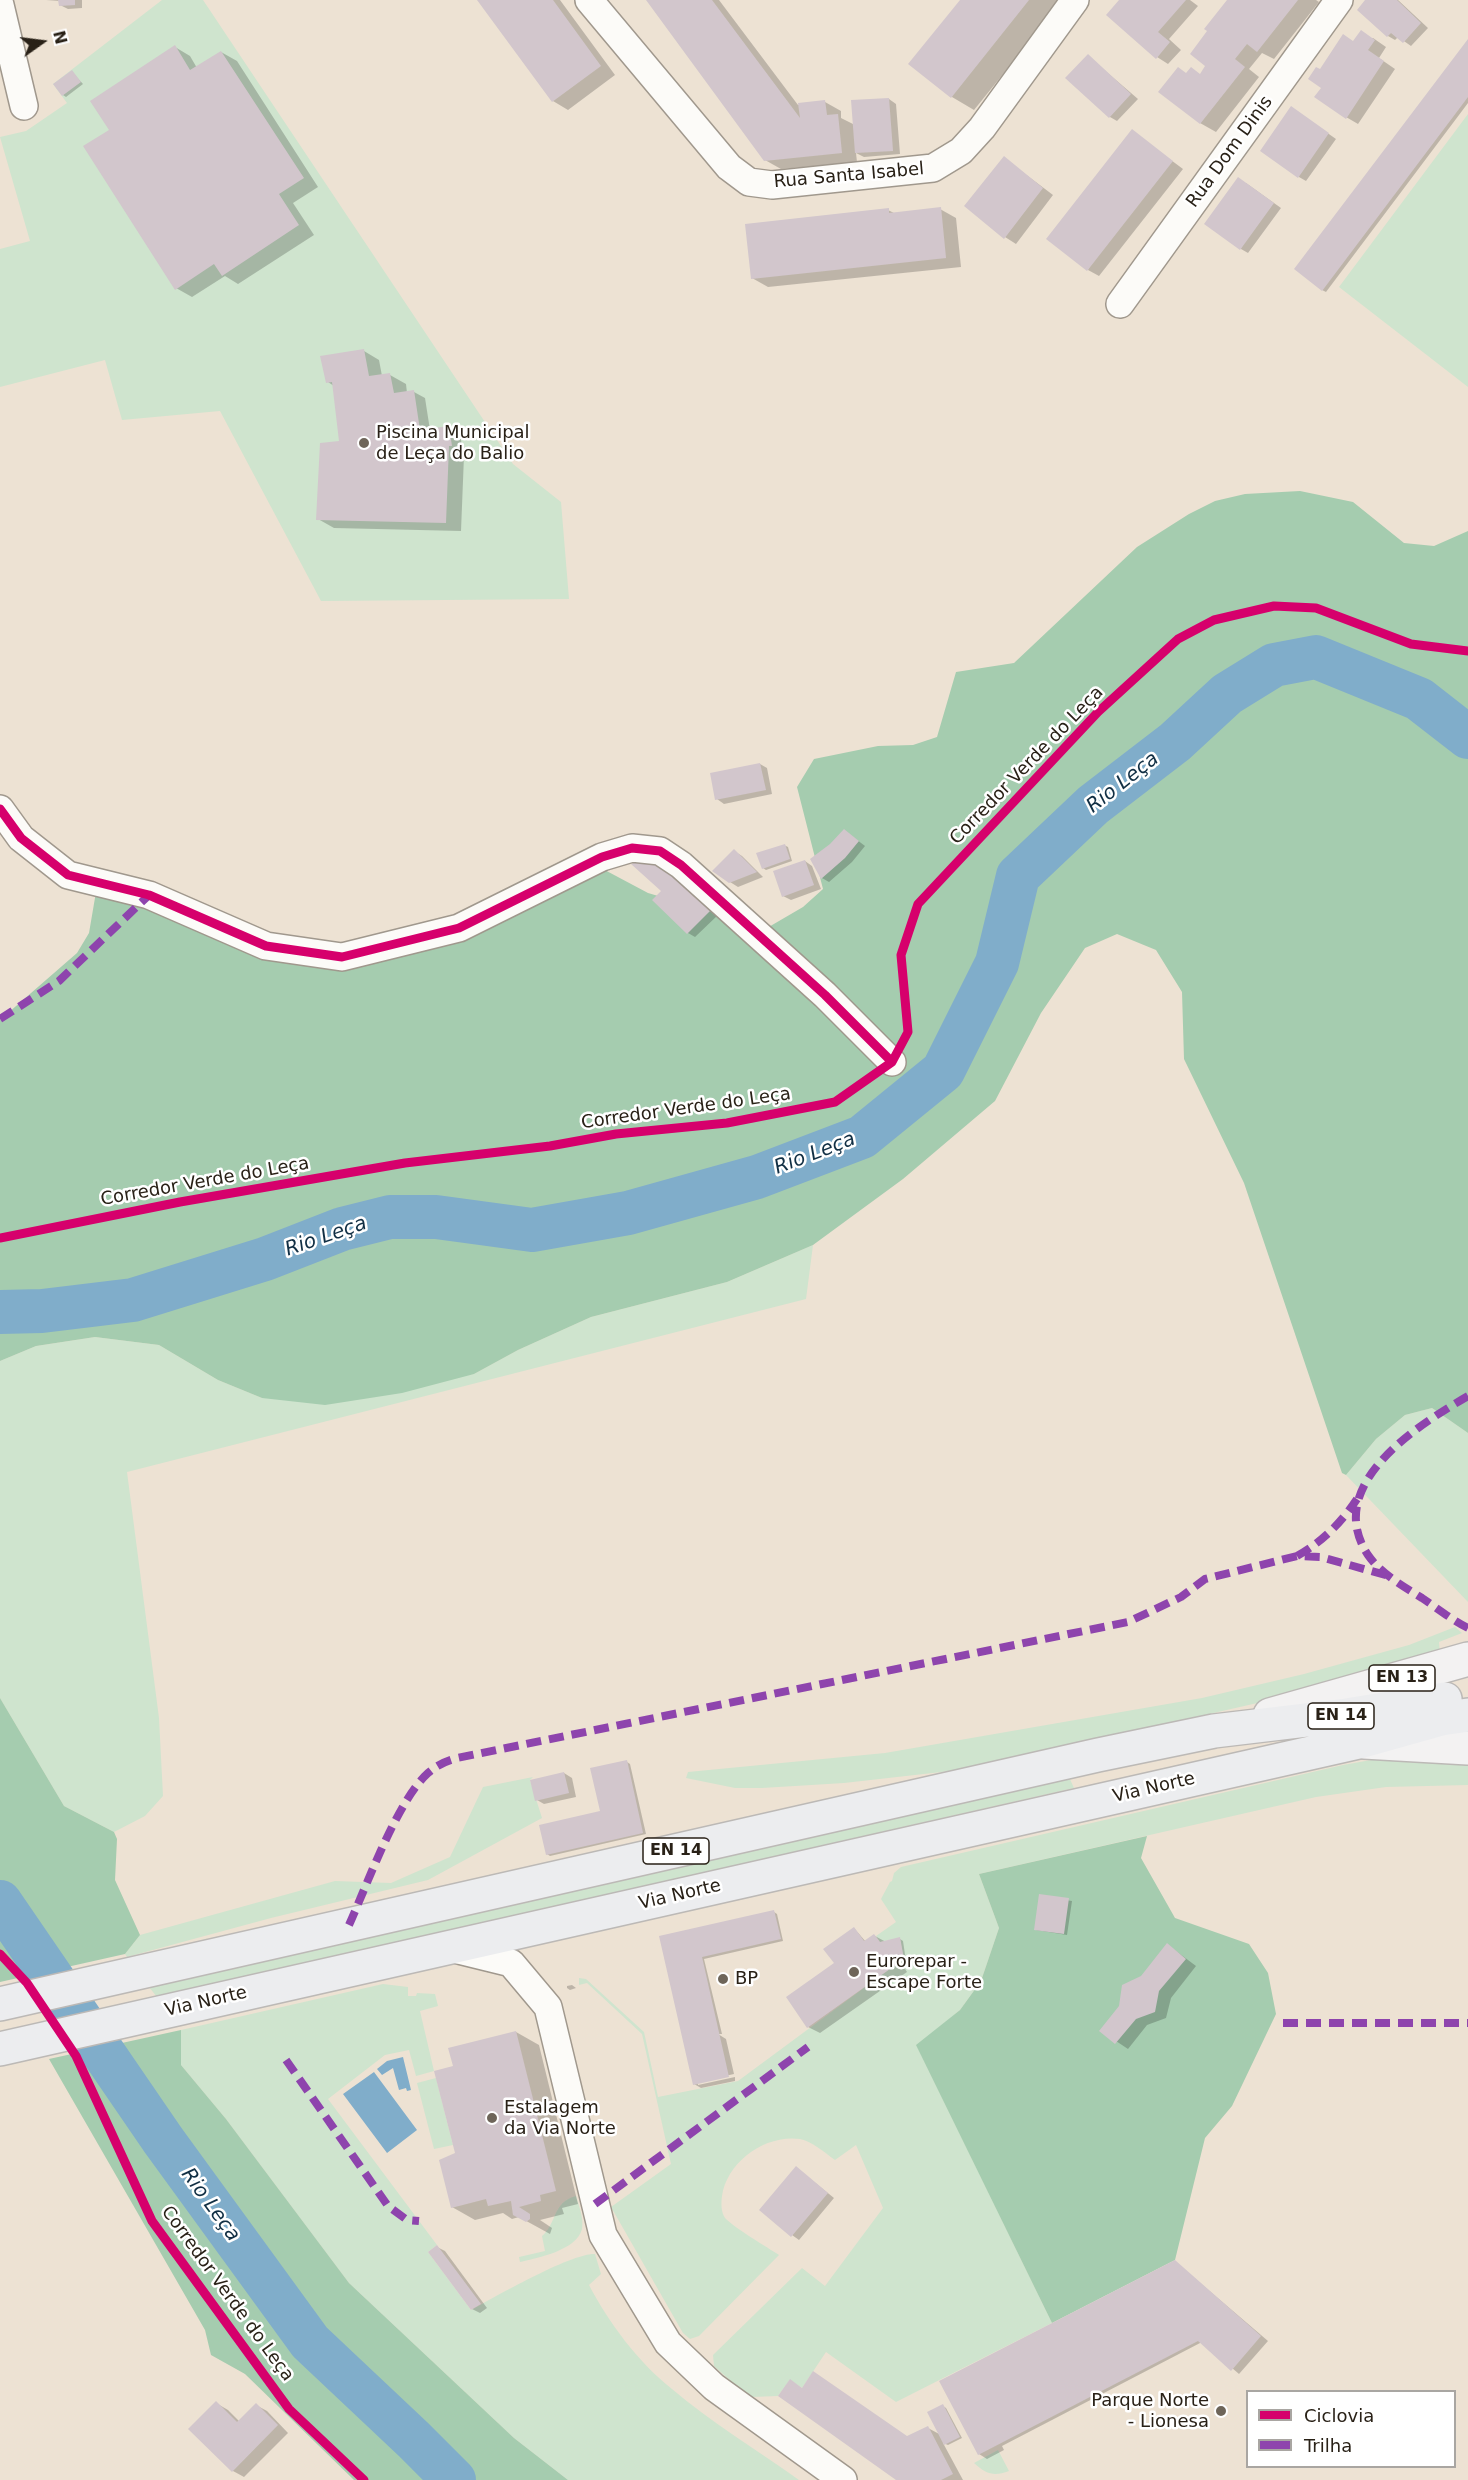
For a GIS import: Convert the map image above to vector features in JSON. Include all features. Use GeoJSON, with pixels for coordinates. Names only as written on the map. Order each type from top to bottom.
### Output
{"type":"FeatureCollection","features":[{"type":"Feature","properties":{"kind":"highway","name":"EN 14"},"geometry":{"type":"LineString","coordinates":[[3,2004],[1098,1755],[1214,1731],[1340,1716],[1468,1696]]}},
{"type":"Feature","properties":{"kind":"highway","name":"EN 14"},"geometry":{"type":"LineString","coordinates":[[1359,1742],[1441,1719],[1468,1714]]}},
{"type":"Feature","properties":{"kind":"highway","name":"Via Norte"},"geometry":{"type":"LineString","coordinates":[[0,2049],[1359,1742]]}},
{"type":"Feature","properties":{"kind":"main road","name":"EN 13"},"geometry":{"type":"LineString","coordinates":[[1214,1731],[1468,1659]]}},
{"type":"Feature","properties":{"kind":"main road"},"geometry":{"type":"LineString","coordinates":[[1359,1742],[1468,1748]]}},
{"type":"Feature","properties":{"kind":"street","name":"Rua Santa Isabel"},"geometry":{"type":"LineString","coordinates":[[589,0],[729,167],[749,182],[772,185],[933,168],[961,151],[982,128],[1076,0]]}},
{"type":"Feature","properties":{"kind":"street","name":"Rua Dom Dinis"},"geometry":{"type":"LineString","coordinates":[[1120,304],[1339,0]]}},
{"type":"Feature","properties":{"kind":"street"},"geometry":{"type":"LineString","coordinates":[[0,5],[24,106]]}},
{"type":"Feature","properties":{"kind":"street"},"geometry":{"type":"LineString","coordinates":[[0,809],[21,838],[68,874],[149,895],[266,946],[342,957],[459,928],[602,857],[632,848],[660,851],[681,865],[825,994],[892,1062]]}},
{"type":"Feature","properties":{"kind":"street"},"geometry":{"type":"LineString","coordinates":[[449,1947],[512,1963],[548,2007],[603,2235],[668,2343],[714,2387],[843,2480]]}},
{"type":"Feature","properties":{"kind":"green space"},"geometry":{"type":"Polygon","coordinates":[[[162,0],[203,0],[513,464],[561,502],[569,599],[321,601],[220,411],[122,420],[105,360],[0,387],[0,249],[30,241],[0,137],[26,131],[67,103],[53,84],[162,0]]]}},
{"type":"Feature","properties":{"kind":"green space"},"geometry":{"type":"Polygon","coordinates":[[[1468,114],[1468,387],[1339,287],[1468,114]]]}},
{"type":"Feature","properties":{"kind":"green space"},"geometry":{"type":"Polygon","coordinates":[[[1300,491],[1353,502],[1404,543],[1434,546],[1468,531],[1468,1433],[1432,1408],[1405,1415],[1376,1439],[1346,1475],[1342,1473],[1244,1183],[1184,1059],[1182,992],[1156,950],[1117,934],[1085,948],[1041,1013],[995,1101],[903,1179],[813,1245],[727,1282],[591,1317],[518,1350],[474,1374],[402,1393],[325,1405],[262,1398],[218,1380],[159,1345],[95,1337],[36,1346],[0,1361],[0,1020],[77,953],[89,933],[96,892],[369,962],[601,868],[648,893],[767,928],[803,907],[823,889],[797,787],[814,759],[878,746],[913,745],[937,737],[956,672],[1014,663],[1137,547],[1189,514],[1215,501],[1245,494],[1300,491]]]}},
{"type":"Feature","properties":{"kind":"green space"},"geometry":{"type":"Polygon","coordinates":[[[813,1245],[806,1299],[127,1472],[159,1718],[163,1796],[145,1816],[114,1832],[64,1806],[0,1698],[0,1361],[36,1346],[95,1337],[159,1345],[218,1380],[262,1398],[474,1374],[518,1350],[591,1317],[727,1282],[813,1245]]]}},
{"type":"Feature","properties":{"kind":"green space"},"geometry":{"type":"Polygon","coordinates":[[[1432,1408],[1468,1433],[1468,1602],[1346,1475],[1376,1439],[1405,1415],[1432,1408]]]}},
{"type":"Feature","properties":{"kind":"green space"},"geometry":{"type":"Polygon","coordinates":[[[1455,1627],[1462,1633],[1439,1642],[1440,1655],[1367,1678],[968,1769],[844,1783],[762,1788],[735,1788],[686,1778],[688,1772],[885,1753],[1202,1698],[1304,1674],[1409,1645],[1455,1627]]]}},
{"type":"Feature","properties":{"kind":"green space"},"geometry":{"type":"Polygon","coordinates":[[[0,1698],[64,1806],[114,1832],[117,1839],[115,1880],[140,1935],[125,1954],[0,1982],[0,1698]]]}},
{"type":"Feature","properties":{"kind":"green space"},"geometry":{"type":"Polygon","coordinates":[[[1371,1760],[1468,1760],[1468,1785],[1386,1787],[1316,1797],[979,1874],[999,1928],[981,1981],[960,2010],[917,2046],[1052,2323],[896,2402],[826,2352],[802,2388],[790,2380],[778,2396],[752,2397],[744,2393],[714,2366],[713,2355],[802,2268],[825,2286],[883,2208],[856,2145],[835,2160],[809,2142],[787,2139],[761,2146],[740,2162],[731,2172],[725,2184],[721,2202],[724,2216],[729,2222],[779,2255],[699,2336],[690,2339],[683,2333],[611,2207],[671,2164],[642,2034],[587,1983],[579,1985],[579,1978],[586,1979],[644,2032],[658,2097],[738,2081],[903,1959],[900,1938],[880,1942],[876,1936],[896,1922],[881,1899],[894,1873],[901,1867],[1343,1765],[1371,1760]]]}},
{"type":"Feature","properties":{"kind":"green space"},"geometry":{"type":"Polygon","coordinates":[[[533,1777],[530,1780],[542,1818],[428,1880],[271,1918],[127,1957],[125,1954],[140,1935],[335,1881],[391,1883],[450,1857],[483,1787],[533,1777]]]}},
{"type":"Feature","properties":{"kind":"green space"},"geometry":{"type":"Polygon","coordinates":[[[1069,1777],[1074,1788],[157,1997],[149,1987],[1069,1777]]]}},
{"type":"Feature","properties":{"kind":"green space"},"geometry":{"type":"Polygon","coordinates":[[[1147,1836],[1141,1858],[1175,1918],[1249,1944],[1268,1973],[1276,2014],[1232,2106],[1205,2138],[1175,2260],[1052,2323],[916,2045],[960,2010],[981,1981],[999,1928],[979,1874],[1147,1836]]]}},
{"type":"Feature","properties":{"kind":"green space"},"geometry":{"type":"Polygon","coordinates":[[[383,1984],[408,1987],[408,1996],[416,1996],[417,1993],[435,1994],[438,2006],[420,2011],[434,2071],[416,2076],[409,2050],[385,2055],[328,2099],[437,2245],[428,2252],[471,2310],[514,2286],[569,2260],[595,2254],[601,2274],[589,2285],[615,2327],[636,2354],[659,2378],[687,2401],[799,2480],[568,2480],[514,2438],[349,2283],[226,2119],[181,2065],[181,2030],[383,1984]]]}},
{"type":"Feature","properties":{"kind":"green space"},"geometry":{"type":"Polygon","coordinates":[[[181,2030],[181,2065],[226,2119],[349,2283],[514,2438],[568,2480],[354,2480],[245,2374],[211,2355],[205,2330],[49,2059],[181,2030]]]}},
{"type":"Feature","properties":{"kind":"green space"},"geometry":{"type":"Polygon","coordinates":[[[436,2078],[453,2145],[434,2149],[417,2083],[436,2078]]]}},
{"type":"Feature","properties":{"kind":"green space"},"geometry":{"type":"Polygon","coordinates":[[[576,2196],[582,2221],[579,2236],[565,2248],[556,2252],[520,2262],[519,2257],[545,2251],[542,2236],[563,2203],[576,2196]]]}},
{"type":"Feature","properties":{"kind":"green space"},"geometry":{"type":"Polygon","coordinates":[[[998,2450],[1009,2471],[999,2474],[990,2473],[974,2463],[998,2450]]]}},
{"type":"Feature","properties":{"kind":"water"},"geometry":{"type":"Polygon","coordinates":[[[403,2057],[411,2090],[407,2091],[406,2088],[399,2090],[393,2068],[382,2075],[377,2069],[387,2061],[403,2057]]]}},
{"type":"Feature","properties":{"kind":"water"},"geometry":{"type":"Polygon","coordinates":[[[374,2072],[417,2130],[387,2153],[343,2094],[374,2072]]]}},
{"type":"Feature","properties":{"kind":"building"},"geometry":{"type":"Polygon","coordinates":[[[58,0],[75,0],[75,5],[59,6],[58,0]]]}},
{"type":"Feature","properties":{"kind":"building"},"geometry":{"type":"Polygon","coordinates":[[[477,0],[553,0],[601,66],[552,102],[477,0]]]}},
{"type":"Feature","properties":{"kind":"building"},"geometry":{"type":"Polygon","coordinates":[[[646,0],[712,0],[800,118],[798,103],[825,100],[827,115],[838,114],[842,153],[764,161],[646,0]]]}},
{"type":"Feature","properties":{"kind":"building"},"geometry":{"type":"Polygon","coordinates":[[[960,0],[1029,0],[951,98],[908,64],[960,0]]]}},
{"type":"Feature","properties":{"kind":"building"},"geometry":{"type":"Polygon","coordinates":[[[1119,0],[1186,0],[1158,32],[1170,42],[1156,59],[1106,15],[1119,0]]]}},
{"type":"Feature","properties":{"kind":"building"},"geometry":{"type":"Polygon","coordinates":[[[1227,0],[1298,0],[1257,52],[1247,44],[1235,59],[1245,67],[1200,124],[1158,92],[1178,67],[1186,73],[1191,67],[1200,74],[1205,66],[1190,54],[1207,31],[1204,29],[1227,0]]]}},
{"type":"Feature","properties":{"kind":"building"},"geometry":{"type":"Polygon","coordinates":[[[1365,0],[1397,0],[1421,23],[1403,43],[1391,33],[1387,37],[1357,10],[1365,0]]]}},
{"type":"Feature","properties":{"kind":"building"},"geometry":{"type":"Polygon","coordinates":[[[1361,30],[1375,40],[1368,50],[1384,61],[1346,119],[1314,97],[1321,88],[1308,79],[1316,67],[1320,69],[1343,34],[1353,41],[1361,30]]]}},
{"type":"Feature","properties":{"kind":"building"},"geometry":{"type":"Polygon","coordinates":[[[1468,39],[1468,97],[1322,291],[1294,269],[1468,39]]]}},
{"type":"Feature","properties":{"kind":"building"},"geometry":{"type":"Polygon","coordinates":[[[175,45],[190,70],[221,51],[304,178],[279,194],[299,225],[222,276],[214,264],[175,290],[83,146],[109,130],[90,101],[175,45]]]}},
{"type":"Feature","properties":{"kind":"building"},"geometry":{"type":"Polygon","coordinates":[[[1088,54],[1131,94],[1109,118],[1065,78],[1088,54]]]}},
{"type":"Feature","properties":{"kind":"building"},"geometry":{"type":"Polygon","coordinates":[[[72,70],[81,82],[62,96],[53,84],[72,70]]]}},
{"type":"Feature","properties":{"kind":"building"},"geometry":{"type":"Polygon","coordinates":[[[889,98],[893,151],[855,153],[851,100],[889,98]]]}},
{"type":"Feature","properties":{"kind":"building"},"geometry":{"type":"Polygon","coordinates":[[[1291,106],[1329,133],[1298,178],[1260,151],[1291,106]]]}},
{"type":"Feature","properties":{"kind":"building"},"geometry":{"type":"Polygon","coordinates":[[[1132,129],[1173,161],[1087,271],[1046,239],[1132,129]]]}},
{"type":"Feature","properties":{"kind":"building"},"geometry":{"type":"Polygon","coordinates":[[[1004,156],[1043,188],[1004,239],[964,206],[1004,156]]]}},
{"type":"Feature","properties":{"kind":"building"},"geometry":{"type":"Polygon","coordinates":[[[1238,177],[1274,203],[1240,250],[1204,224],[1238,177]]]}},
{"type":"Feature","properties":{"kind":"building"},"geometry":{"type":"Polygon","coordinates":[[[941,207],[946,258],[751,279],[745,224],[889,208],[889,213],[941,207]]]}},
{"type":"Feature","properties":{"kind":"building","name":"Piscina Municipal de Leça do Balio"},"geometry":{"type":"Polygon","coordinates":[[[364,349],[369,376],[390,373],[394,393],[414,390],[420,430],[449,426],[452,446],[449,446],[446,523],[316,520],[320,443],[339,441],[332,382],[326,383],[320,356],[364,349]]]}},
{"type":"Feature","properties":{"kind":"building"},"geometry":{"type":"Polygon","coordinates":[[[760,763],[766,790],[715,800],[710,773],[760,763]]]}},
{"type":"Feature","properties":{"kind":"building"},"geometry":{"type":"Polygon","coordinates":[[[844,829],[859,841],[845,858],[821,879],[810,859],[830,844],[844,829]]]}},
{"type":"Feature","properties":{"kind":"building"},"geometry":{"type":"Polygon","coordinates":[[[785,844],[790,859],[762,869],[756,853],[785,844]]]}},
{"type":"Feature","properties":{"kind":"building"},"geometry":{"type":"Polygon","coordinates":[[[734,849],[757,872],[729,883],[712,871],[734,849]]]}},
{"type":"Feature","properties":{"kind":"building"},"geometry":{"type":"Polygon","coordinates":[[[656,855],[711,910],[687,934],[652,900],[661,891],[631,864],[656,855]]]}},
{"type":"Feature","properties":{"kind":"building"},"geometry":{"type":"Polygon","coordinates":[[[805,860],[814,885],[782,897],[773,871],[805,860]]]}},
{"type":"Feature","properties":{"kind":"building"},"geometry":{"type":"Polygon","coordinates":[[[627,1760],[643,1833],[546,1855],[539,1825],[600,1811],[590,1768],[627,1760]]]}},
{"type":"Feature","properties":{"kind":"building"},"geometry":{"type":"Polygon","coordinates":[[[564,1772],[569,1793],[535,1801],[530,1780],[564,1772]]]}},
{"type":"Feature","properties":{"kind":"building"},"geometry":{"type":"Polygon","coordinates":[[[1039,1894],[1069,1898],[1064,1934],[1034,1930],[1039,1894]]]}},
{"type":"Feature","properties":{"kind":"building"},"geometry":{"type":"Polygon","coordinates":[[[774,1910],[781,1939],[702,1957],[729,2077],[693,2085],[659,1936],[774,1910]]]}},
{"type":"Feature","properties":{"kind":"building"},"geometry":{"type":"Polygon","coordinates":[[[854,1927],[864,1941],[874,1934],[880,1942],[900,1937],[904,1959],[807,2028],[786,1997],[834,1963],[823,1949],[854,1927]]]}},
{"type":"Feature","properties":{"kind":"building"},"geometry":{"type":"Polygon","coordinates":[[[1167,1943],[1186,1959],[1159,1991],[1155,2012],[1136,2019],[1115,2044],[1099,2031],[1119,2006],[1122,1985],[1141,1976],[1167,1943]]]}},
{"type":"Feature","properties":{"kind":"building","name":"Estalagem da Via Norte"},"geometry":{"type":"Polygon","coordinates":[[[516,2031],[556,2191],[540,2195],[541,2201],[519,2207],[530,2214],[530,2219],[526,2222],[513,2215],[511,2201],[488,2206],[486,2199],[451,2208],[439,2160],[455,2153],[434,2071],[453,2066],[448,2048],[516,2031]]]}},
{"type":"Feature","properties":{"kind":"building"},"geometry":{"type":"Polygon","coordinates":[[[796,2166],[828,2193],[791,2237],[759,2210],[796,2166]]]}},
{"type":"Feature","properties":{"kind":"building"},"geometry":{"type":"Polygon","coordinates":[[[437,2245],[481,2304],[471,2310],[428,2252],[437,2245]]]}},
{"type":"Feature","properties":{"kind":"building"},"geometry":{"type":"Polygon","coordinates":[[[1175,2260],[1261,2336],[1231,2371],[1198,2341],[978,2455],[939,2381],[1175,2260]]]}},
{"type":"Feature","properties":{"kind":"building"},"geometry":{"type":"Polygon","coordinates":[[[813,2371],[907,2436],[928,2426],[953,2474],[941,2480],[896,2480],[778,2396],[790,2379],[802,2388],[813,2371]]]}},
{"type":"Feature","properties":{"kind":"building"},"geometry":{"type":"Polygon","coordinates":[[[216,2401],[237,2422],[256,2403],[278,2425],[232,2472],[188,2429],[216,2401]]]}},
{"type":"Feature","properties":{"kind":"building"},"geometry":{"type":"Polygon","coordinates":[[[943,2404],[960,2437],[944,2445],[927,2412],[943,2404]]]}},
{"type":"Feature","properties":{"kind":"waterway","name":"Rio Leça"},"geometry":{"type":"LineString","coordinates":[[0,1312],[42,1311],[133,1300],[265,1259],[342,1229],[390,1217],[436,1217],[532,1230],[628,1213],[757,1177],[862,1137],[943,1071],[997,963],[1018,876],[1093,805],[1175,742],[1227,694],[1274,665],[1316,657],[1419,699],[1468,737]]}},
{"type":"Feature","properties":{"kind":"waterway","name":"Rio Leça"},"geometry":{"type":"LineString","coordinates":[[0,1902],[163,2140],[310,2342],[454,2480]]}},
{"type":"Feature","properties":{"kind":"marked path"},"geometry":{"type":"LineString","coordinates":[[0,1019],[59,981],[149,895]]}},
{"type":"Feature","properties":{"kind":"marked path"},"geometry":{"type":"LineString","coordinates":[[1468,1396],[1425,1423],[1382,1460],[1366,1482],[1357,1505],[1357,1529],[1373,1562],[1400,1584],[1468,1628]]}},
{"type":"Feature","properties":{"kind":"marked path"},"geometry":{"type":"LineString","coordinates":[[1297,1556],[1315,1545],[1330,1531],[1357,1499]]}},
{"type":"Feature","properties":{"kind":"marked path"},"geometry":{"type":"LineString","coordinates":[[349,1925],[384,1844],[405,1803],[428,1773],[453,1759],[1128,1622],[1181,1597],[1205,1579],[1297,1556],[1321,1557],[1389,1576]]}},
{"type":"Feature","properties":{"kind":"marked path"},"geometry":{"type":"LineString","coordinates":[[1283,2023],[1468,2023]]}},
{"type":"Feature","properties":{"kind":"marked path"},"geometry":{"type":"LineString","coordinates":[[595,2204],[808,2047]]}},
{"type":"Feature","properties":{"kind":"marked path"},"geometry":{"type":"LineString","coordinates":[[286,2060],[388,2206],[407,2220],[419,2221]]}},
{"type":"Feature","properties":{"kind":"cycle path","name":"Corredor Verde do Leça"},"geometry":{"type":"LineString","coordinates":[[0,1238],[180,1202],[405,1163],[550,1146],[616,1134],[727,1123],[835,1102],[892,1062],[908,1032],[901,955],[918,904],[1098,712],[1178,639],[1214,620],[1274,606],[1316,608],[1411,644],[1468,651]]}},
{"type":"Feature","properties":{"kind":"cycle path"},"geometry":{"type":"LineString","coordinates":[[0,809],[21,838],[68,875],[149,895],[266,946],[342,957],[459,928],[602,857],[632,848],[660,851],[681,865],[825,995],[892,1062]]}},
{"type":"Feature","properties":{"kind":"cycle path","name":"Corredor Verde do Leça"},"geometry":{"type":"LineString","coordinates":[[0,1954],[27,1983],[76,2056],[152,2221],[289,2409],[364,2480]]}},
{"type":"Feature","properties":{"kind":"place","name":"Piscina Municipal de Leça do Balio"},"geometry":{"type":"Point","coordinates":[364,443]}},
{"type":"Feature","properties":{"kind":"place","name":"Eurorepar - Escape Forte"},"geometry":{"type":"Point","coordinates":[854,1972]}},
{"type":"Feature","properties":{"kind":"place","name":"BP"},"geometry":{"type":"Point","coordinates":[723,1979]}},
{"type":"Feature","properties":{"kind":"place","name":"Estalagem da Via Norte"},"geometry":{"type":"Point","coordinates":[492,2118]}},
{"type":"Feature","properties":{"kind":"place","name":"Parque Norte - Lionesa"},"geometry":{"type":"Point","coordinates":[1221,2411]}}]}
